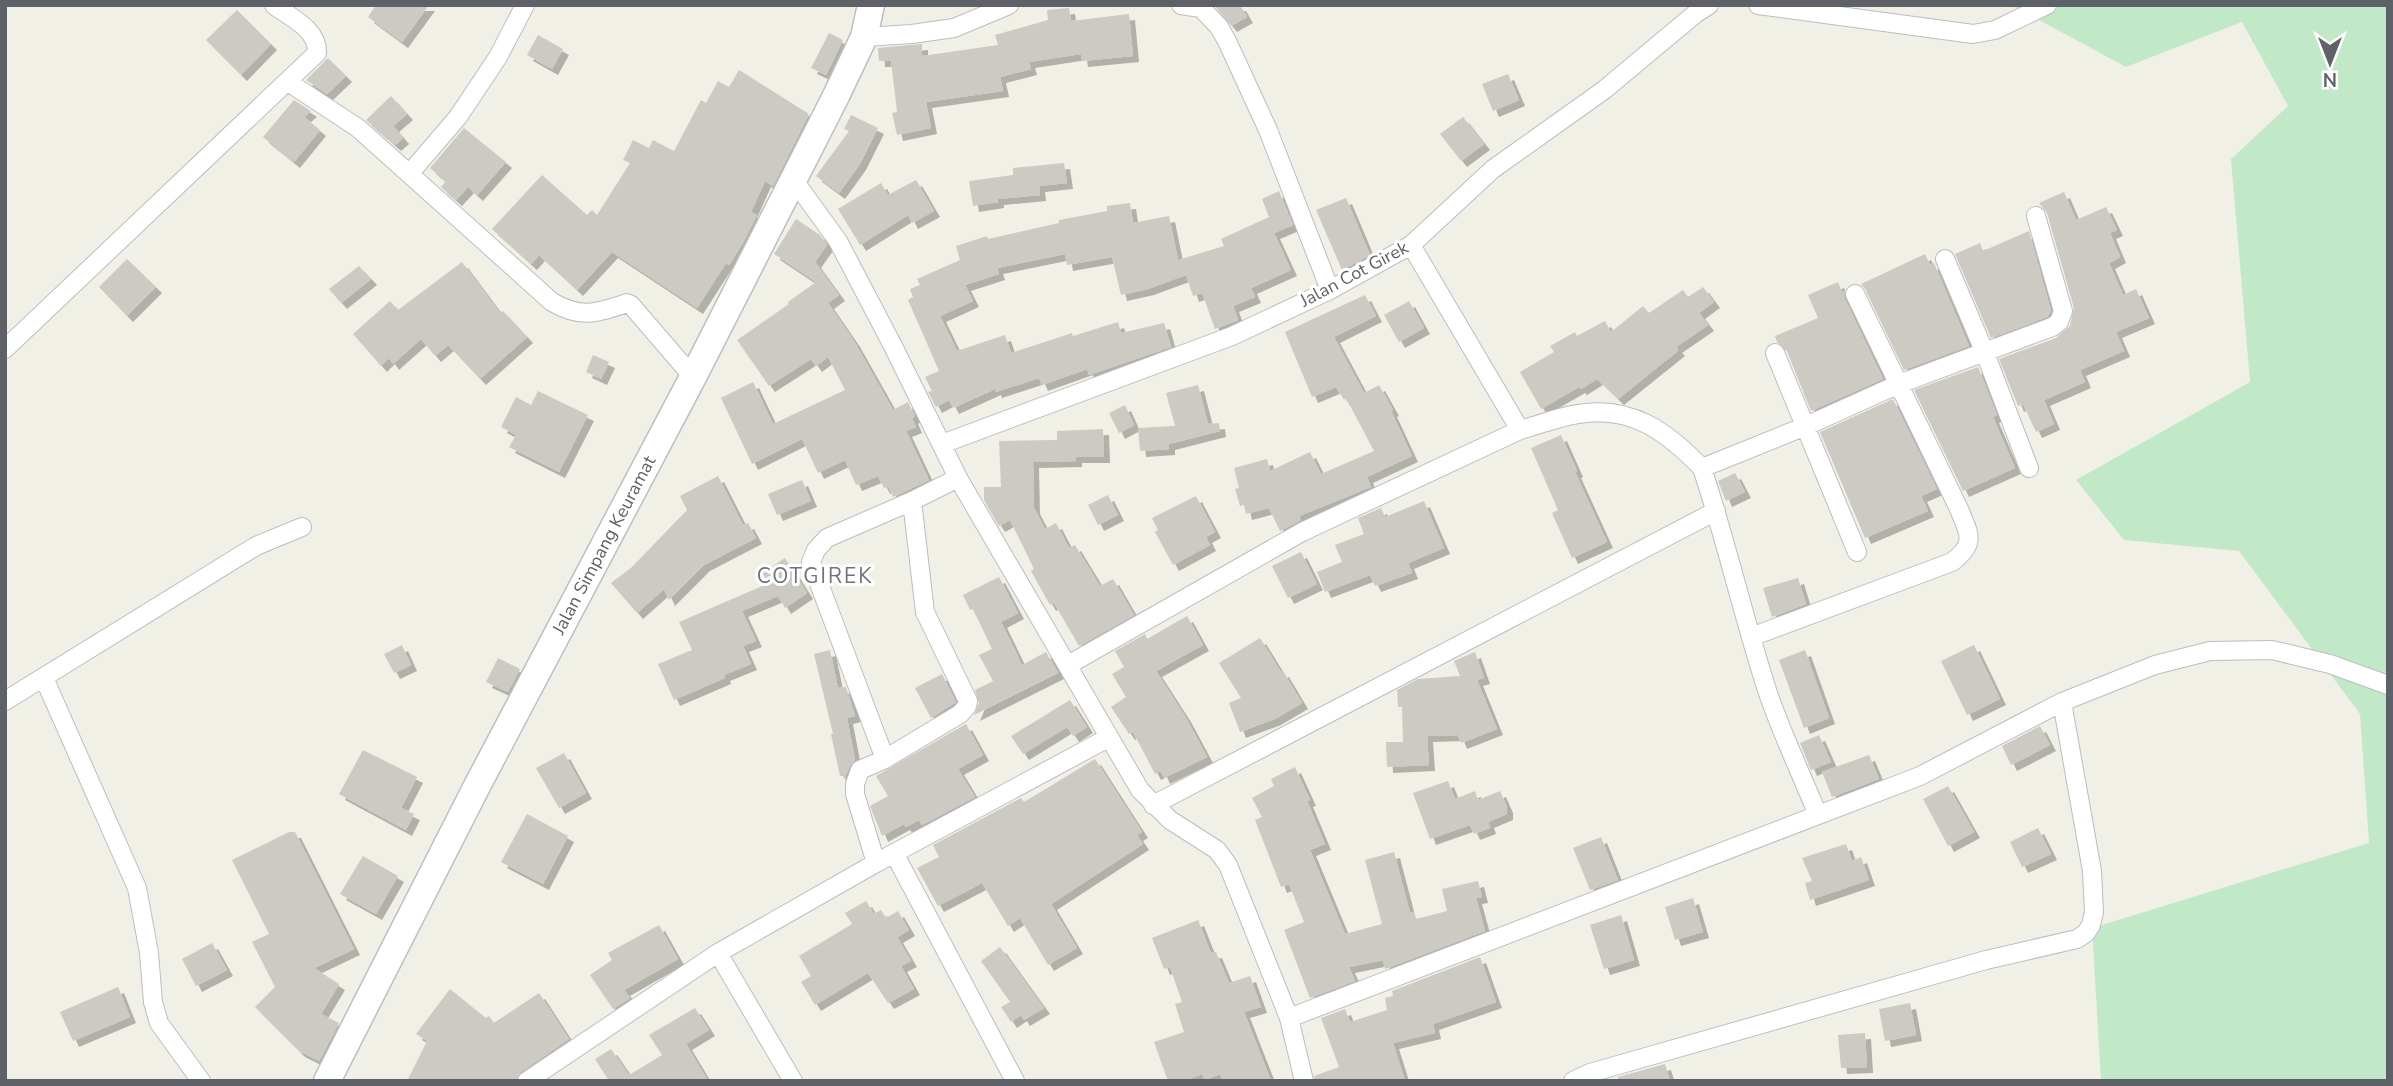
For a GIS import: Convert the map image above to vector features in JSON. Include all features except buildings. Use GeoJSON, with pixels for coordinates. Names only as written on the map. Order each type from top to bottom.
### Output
{"type":"FeatureCollection","features":[{"type":"Feature","properties":{"kind":"main road","name":"Jalan Simpang Keuramat"},"geometry":{"type":"LineString","coordinates":[[327,1081],[483,773],[693,377],[836,96],[864,37],[871,5]]}},
{"type":"Feature","properties":{"kind":"street"},"geometry":{"type":"LineString","coordinates":[[5,349],[317,53],[315,38],[306,28],[274,5]]}},
{"type":"Feature","properties":{"kind":"street"},"geometry":{"type":"LineString","coordinates":[[410,173],[458,117],[498,57],[525,5]]}},
{"type":"Feature","properties":{"kind":"street"},"geometry":{"type":"LineString","coordinates":[[864,37],[954,28],[1009,5]]}},
{"type":"Feature","properties":{"kind":"street"},"geometry":{"type":"LineString","coordinates":[[1181,5],[1201,8],[1219,27],[1227,41],[1268,130],[1330,290]]}},
{"type":"Feature","properties":{"kind":"street","name":"Jalan Cot Girek"},"geometry":{"type":"LineString","coordinates":[[942,444],[1232,336],[1330,290],[1411,245],[1493,169],[1604,90],[1709,5]]}},
{"type":"Feature","properties":{"kind":"street"},"geometry":{"type":"LineString","coordinates":[[1758,5],[1973,34],[1995,30],[2047,5]]}},
{"type":"Feature","properties":{"kind":"street"},"geometry":{"type":"LineString","coordinates":[[288,82],[358,128],[552,302],[580,314],[592,314],[626,303],[631,305],[693,377]]}},
{"type":"Feature","properties":{"kind":"street"},"geometry":{"type":"LineString","coordinates":[[793,179],[838,241],[958,478],[1140,790],[1170,820],[1217,850],[1228,864],[1289,1018],[1304,1081]]}},
{"type":"Feature","properties":{"kind":"street"},"geometry":{"type":"LineString","coordinates":[[1702,468],[1806,426],[1899,384],[2053,327],[2062,317],[2062,303],[2036,216]]}},
{"type":"Feature","properties":{"kind":"street"},"geometry":{"type":"LineString","coordinates":[[1411,245],[1520,430]]}},
{"type":"Feature","properties":{"kind":"street"},"geometry":{"type":"LineString","coordinates":[[1945,259],[2029,468]]}},
{"type":"Feature","properties":{"kind":"street"},"geometry":{"type":"LineString","coordinates":[[1751,637],[1952,562],[1963,554],[1968,546],[1969,533],[1959,509],[1855,294]]}},
{"type":"Feature","properties":{"kind":"street"},"geometry":{"type":"LineString","coordinates":[[1775,353],[1857,552]]}},
{"type":"Feature","properties":{"kind":"street"},"geometry":{"type":"LineString","coordinates":[[1068,666],[1302,532],[1520,430],[1578,414],[1609,412],[1634,417],[1662,432],[1702,468],[1774,710],[1818,815]]}},
{"type":"Feature","properties":{"kind":"street"},"geometry":{"type":"LineString","coordinates":[[885,759],[811,562],[816,550],[827,538],[958,478]]}},
{"type":"Feature","properties":{"kind":"street"},"geometry":{"type":"LineString","coordinates":[[876,863],[855,794],[860,770],[885,759],[960,714],[968,701],[925,612],[912,501]]}},
{"type":"Feature","properties":{"kind":"street"},"geometry":{"type":"LineString","coordinates":[[1153,805],[1716,511]]}},
{"type":"Feature","properties":{"kind":"street"},"geometry":{"type":"LineString","coordinates":[[5,701],[256,546],[302,527]]}},
{"type":"Feature","properties":{"kind":"street"},"geometry":{"type":"LineString","coordinates":[[1289,1018],[1920,776],[2062,702],[2155,666],[2210,651],[2273,650],[2330,664],[2388,685]]}},
{"type":"Feature","properties":{"kind":"street"},"geometry":{"type":"LineString","coordinates":[[44,678],[137,888],[149,953],[153,1002],[159,1023],[201,1081]]}},
{"type":"Feature","properties":{"kind":"street"},"geometry":{"type":"LineString","coordinates":[[1573,1081],[1590,1073],[1972,964],[2077,939],[2086,933],[2094,912],[2092,871],[2062,702]]}},
{"type":"Feature","properties":{"kind":"street"},"geometry":{"type":"LineString","coordinates":[[539,1078],[718,953],[894,853],[1108,738]]}},
{"type":"Feature","properties":{"kind":"street"},"geometry":{"type":"LineString","coordinates":[[894,853],[1015,1081]]}},
{"type":"Feature","properties":{"kind":"street"},"geometry":{"type":"LineString","coordinates":[[718,953],[793,1081]]}},
{"type":"Feature","properties":{"kind":"green space"},"geometry":{"type":"Polygon","coordinates":[[[2011,5],[2388,5],[2388,1081],[2101,1081],[2092,928],[2369,843],[2360,714],[2239,551],[2124,540],[2076,480],[2250,382],[2231,159],[2288,106],[2242,22],[2126,67],[2011,5]]]}},
{"type":"Feature","properties":{"kind":"district","name":"COTGIREK"},"geometry":{"type":"Point","coordinates":[815,576]}}]}
